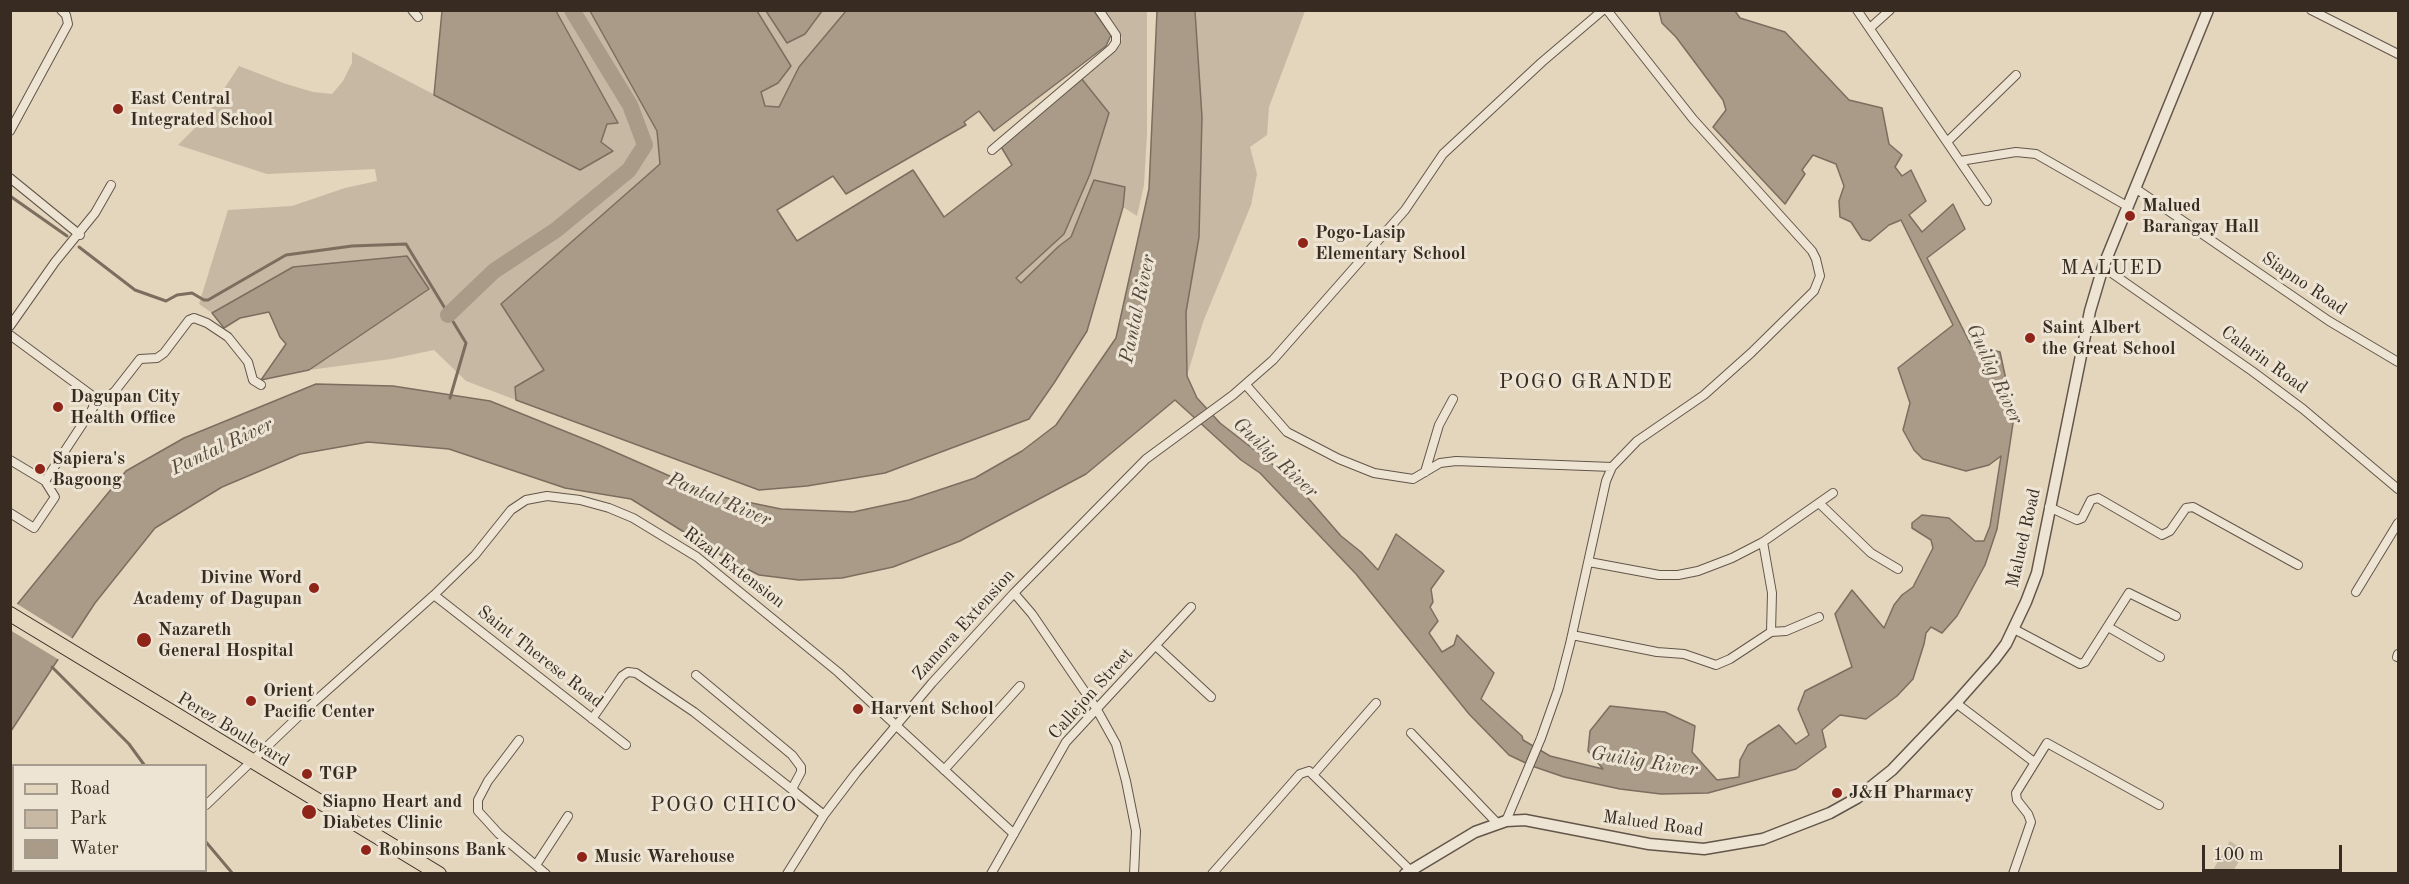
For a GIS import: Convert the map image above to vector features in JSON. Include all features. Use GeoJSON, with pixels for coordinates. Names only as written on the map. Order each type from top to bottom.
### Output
{"type":"FeatureCollection","features":[{"type":"Feature","properties":{"kind":"main road","name":"Perez Boulevard"},"geometry":{"type":"LineString","coordinates":[[10,615],[439,873]]}},
{"type":"Feature","properties":{"kind":"street"},"geometry":{"type":"LineString","coordinates":[[10,130],[68,24],[66,15],[61,10]]}},
{"type":"Feature","properties":{"kind":"street"},"geometry":{"type":"LineString","coordinates":[[992,150],[1112,48],[1116,42],[1116,35],[1099,10]]}},
{"type":"Feature","properties":{"kind":"street"},"geometry":{"type":"LineString","coordinates":[[1212,873],[1300,774],[1308,771],[1407,872],[1475,832],[1502,822],[1541,738],[1558,690],[1606,481],[1612,467],[1637,441],[1704,395],[1814,291],[1820,276],[1812,251],[1693,119],[1605,10]]}},
{"type":"Feature","properties":{"kind":"street","name":"Zamora Extension"},"geometry":{"type":"LineString","coordinates":[[787,873],[824,815],[856,773],[932,683],[1014,593],[1146,459],[1246,385],[1273,360],[1405,210],[1443,154],[1542,62],[1605,10]]}},
{"type":"Feature","properties":{"kind":"street"},"geometry":{"type":"LineString","coordinates":[[1857,10],[1987,201]]}},
{"type":"Feature","properties":{"kind":"street"},"geometry":{"type":"LineString","coordinates":[[1870,28],[1890,10]]}},
{"type":"Feature","properties":{"kind":"street","name":"Malued Road"},"geometry":{"type":"LineString","coordinates":[[1502,822],[1525,820],[1649,844],[1693,848],[1719,848],[1763,839],[1830,813],[1857,798],[1892,770],[1994,660],[2014,629],[2037,573],[2090,311],[2103,267],[2208,10]]}},
{"type":"Feature","properties":{"kind":"street"},"geometry":{"type":"LineString","coordinates":[[2311,10],[2398,54]]}},
{"type":"Feature","properties":{"kind":"street"},"geometry":{"type":"LineString","coordinates":[[1947,142],[2016,75]]}},
{"type":"Feature","properties":{"kind":"street"},"geometry":{"type":"LineString","coordinates":[[1960,161],[2016,152],[2036,154],[2127,206]]}},
{"type":"Feature","properties":{"kind":"street"},"geometry":{"type":"LineString","coordinates":[[10,178],[80,235]]}},
{"type":"Feature","properties":{"kind":"street"},"geometry":{"type":"LineString","coordinates":[[10,326],[55,262],[80,235],[111,185]]}},
{"type":"Feature","properties":{"kind":"street","name":"Siapno Road"},"geometry":{"type":"LineString","coordinates":[[2135,188],[2329,321],[2398,362]]}},
{"type":"Feature","properties":{"kind":"street","name":"Calarin Road"},"geometry":{"type":"LineString","coordinates":[[2103,267],[2269,384],[2398,489]]}},
{"type":"Feature","properties":{"kind":"street"},"geometry":{"type":"LineString","coordinates":[[95,401],[108,397],[115,391],[140,359],[157,358],[164,353],[189,320],[194,318],[207,323],[228,337],[248,362],[253,380],[261,385]]}},
{"type":"Feature","properties":{"kind":"street"},"geometry":{"type":"LineString","coordinates":[[10,335],[91,393],[95,401],[93,408],[45,481]]}},
{"type":"Feature","properties":{"kind":"street"},"geometry":{"type":"LineString","coordinates":[[1246,385],[1287,432],[1329,454],[1374,472],[1413,479],[1440,463],[1456,461],[1612,467]]}},
{"type":"Feature","properties":{"kind":"street"},"geometry":{"type":"LineString","coordinates":[[1425,472],[1439,425],[1453,399]]}},
{"type":"Feature","properties":{"kind":"street"},"geometry":{"type":"LineString","coordinates":[[10,460],[45,481],[54,493],[54,500],[34,528],[10,513]]}},
{"type":"Feature","properties":{"kind":"street"},"geometry":{"type":"LineString","coordinates":[[1589,562],[1659,575],[1678,575],[1698,571],[1732,558],[1762,542],[1833,493]]}},
{"type":"Feature","properties":{"kind":"street","name":"Rizal Extension"},"geometry":{"type":"LineString","coordinates":[[207,804],[303,712],[434,595],[475,555],[512,510],[526,500],[547,496],[580,500],[609,508],[633,518],[697,557],[838,672],[1014,834]]}},
{"type":"Feature","properties":{"kind":"street"},"geometry":{"type":"LineString","coordinates":[[2049,507],[2077,520],[2082,518],[2091,500],[2098,498],[2162,535],[2170,531],[2186,508],[2193,507],[2298,565]]}},
{"type":"Feature","properties":{"kind":"street"},"geometry":{"type":"LineString","coordinates":[[1819,503],[1871,553],[1898,569]]}},
{"type":"Feature","properties":{"kind":"street"},"geometry":{"type":"LineString","coordinates":[[2356,592],[2398,523]]}},
{"type":"Feature","properties":{"kind":"street"},"geometry":{"type":"LineString","coordinates":[[1762,542],[1772,592],[1771,632]]}},
{"type":"Feature","properties":{"kind":"street"},"geometry":{"type":"LineString","coordinates":[[2014,629],[2080,664],[2085,662],[2129,592],[2176,616]]}},
{"type":"Feature","properties":{"kind":"street"},"geometry":{"type":"LineString","coordinates":[[1014,593],[1032,614],[1096,708],[1116,744],[1136,831],[1134,873]]}},
{"type":"Feature","properties":{"kind":"street","name":"Saint Therese Road"},"geometry":{"type":"LineString","coordinates":[[434,595],[626,745]]}},
{"type":"Feature","properties":{"kind":"street","name":"Callejon Street"},"geometry":{"type":"LineString","coordinates":[[991,873],[1066,742],[1191,607]]}},
{"type":"Feature","properties":{"kind":"street"},"geometry":{"type":"LineString","coordinates":[[1572,635],[1658,652],[1684,654],[1716,665],[1730,659],[1771,632],[1786,631],[1819,618]]}},
{"type":"Feature","properties":{"kind":"street"},"geometry":{"type":"LineString","coordinates":[[2108,627],[2160,657]]}},
{"type":"Feature","properties":{"kind":"street"},"geometry":{"type":"LineString","coordinates":[[1156,646],[1211,697]]}},
{"type":"Feature","properties":{"kind":"street"},"geometry":{"type":"LineString","coordinates":[[592,719],[622,676],[628,672],[636,673],[694,712],[824,815]]}},
{"type":"Feature","properties":{"kind":"street"},"geometry":{"type":"LineString","coordinates":[[696,675],[798,762],[801,772],[793,787],[794,791]]}},
{"type":"Feature","properties":{"kind":"street"},"geometry":{"type":"LineString","coordinates":[[944,770],[1020,686]]}},
{"type":"Feature","properties":{"kind":"street"},"geometry":{"type":"LineString","coordinates":[[1314,775],[1376,703]]}},
{"type":"Feature","properties":{"kind":"street"},"geometry":{"type":"LineString","coordinates":[[1956,703],[2034,762]]}},
{"type":"Feature","properties":{"kind":"street"},"geometry":{"type":"LineString","coordinates":[[1411,733],[1502,822]]}},
{"type":"Feature","properties":{"kind":"street"},"geometry":{"type":"LineString","coordinates":[[519,740],[488,781],[478,800],[478,811],[499,834],[546,873]]}},
{"type":"Feature","properties":{"kind":"street"},"geometry":{"type":"LineString","coordinates":[[2013,873],[2031,822],[2017,800],[2016,793],[2045,744],[2049,743],[2159,805]]}},
{"type":"Feature","properties":{"kind":"street"},"geometry":{"type":"LineString","coordinates":[[536,865],[568,816]]}},
{"type":"Feature","properties":{"kind":"green space"},"geometry":{"type":"Polygon","coordinates":[[[590,10],[657,131],[660,164],[501,304],[544,370],[515,387],[516,400],[466,381],[434,350],[391,359],[309,370],[429,289],[293,267],[212,313],[199,304],[228,210],[292,206],[345,188],[377,181],[375,169],[267,174],[178,145],[205,118],[239,66],[283,83],[313,92],[332,94],[343,81],[352,63],[352,52],[580,170],[612,151],[601,142],[607,124],[618,123],[556,11],[590,10]]]}},
{"type":"Feature","properties":{"kind":"green space"},"geometry":{"type":"Polygon","coordinates":[[[757,11],[766,11],[787,43],[805,34],[822,11],[846,11],[799,67],[779,107],[764,106],[761,93],[778,83],[791,65],[757,11]]]}},
{"type":"Feature","properties":{"kind":"green space"},"geometry":{"type":"Polygon","coordinates":[[[1105,11],[1147,11],[1147,134],[1144,185],[1137,216],[1123,207],[1125,187],[1094,180],[1071,237],[1021,283],[1016,277],[1064,234],[1090,174],[1109,113],[1081,78],[1120,46],[1122,38],[1105,11]]]}},
{"type":"Feature","properties":{"kind":"green space"},"geometry":{"type":"Polygon","coordinates":[[[1195,11],[1305,11],[1269,107],[1267,135],[1250,147],[1257,174],[1251,205],[1203,322],[1187,376],[1186,312],[1199,237],[1202,117],[1195,11]]]}},
{"type":"Feature","properties":{"kind":"green space"},"geometry":{"type":"Polygon","coordinates":[[[2230,841],[2245,851],[2232,873],[2218,873],[2213,870],[2230,841]]]}},
{"type":"Feature","properties":{"kind":"water"},"geometry":{"type":"Polygon","coordinates":[[[442,11],[556,11],[618,123],[607,124],[601,142],[613,151],[580,170],[434,95],[442,11]]]}},
{"type":"Feature","properties":{"kind":"water"},"geometry":{"type":"Polygon","coordinates":[[[590,11],[757,11],[791,66],[778,83],[761,92],[765,106],[779,107],[799,67],[846,11],[1094,11],[1111,35],[1106,46],[994,131],[979,111],[964,122],[966,125],[846,194],[833,176],[777,210],[797,241],[913,170],[944,217],[1012,165],[1000,145],[1081,78],[1109,113],[1090,174],[1064,234],[1016,278],[1021,283],[1071,237],[1094,180],[1125,187],[1123,207],[1087,331],[1029,419],[885,473],[807,486],[759,490],[516,400],[515,387],[544,370],[501,304],[660,164],[657,131],[590,11]]]}},
{"type":"Feature","properties":{"kind":"water"},"geometry":{"type":"Polygon","coordinates":[[[766,11],[822,11],[805,34],[787,43],[766,11]]]}},
{"type":"Feature","properties":{"kind":"water"},"geometry":{"type":"Polygon","coordinates":[[[1157,11],[1195,11],[1202,117],[1199,237],[1186,312],[1187,376],[1197,398],[1220,423],[1270,462],[1301,490],[1341,536],[1378,570],[1396,534],[1444,571],[1431,589],[1433,602],[1430,607],[1438,621],[1429,633],[1442,652],[1454,645],[1457,635],[1494,673],[1481,699],[1522,736],[1523,740],[1550,756],[1603,769],[1588,751],[1590,731],[1610,706],[1665,712],[1695,726],[1692,752],[1717,780],[1739,777],[1740,760],[1748,745],[1779,725],[1796,744],[1809,735],[1798,709],[1805,691],[1852,667],[1835,614],[1852,590],[1884,628],[1894,605],[1913,587],[1933,548],[1931,540],[1912,528],[1912,523],[1922,515],[1949,518],[1975,541],[1984,541],[1990,526],[2001,456],[1989,465],[1966,471],[1923,459],[1914,450],[1903,430],[1910,403],[1898,368],[1953,325],[1901,220],[1889,225],[1870,241],[1862,239],[1851,222],[1840,217],[1839,201],[1844,186],[1836,164],[1813,155],[1802,170],[1805,174],[1785,204],[1713,127],[1726,110],[1723,100],[1676,37],[1662,23],[1659,11],[1735,11],[1740,18],[1785,32],[1849,100],[1882,108],[1889,144],[1902,155],[1895,167],[1902,176],[1911,170],[1926,201],[1909,215],[1922,232],[1953,204],[1965,229],[1927,258],[1971,345],[2000,352],[2014,417],[1997,529],[1985,565],[1957,616],[1942,633],[1931,627],[1926,633],[1913,679],[1897,696],[1866,719],[1840,715],[1822,730],[1826,747],[1796,769],[1708,793],[1661,794],[1620,789],[1564,777],[1532,766],[1509,755],[1469,714],[1356,574],[1260,473],[1241,460],[1175,400],[1086,474],[960,541],[893,567],[842,578],[799,580],[759,575],[724,557],[631,499],[565,488],[449,449],[368,442],[300,454],[222,487],[155,528],[95,603],[11,731],[11,612],[126,471],[184,438],[316,384],[393,386],[490,401],[713,495],[781,509],[853,512],[909,500],[975,478],[1022,451],[1056,425],[1116,338],[1149,189],[1157,11]]]}},
{"type":"Feature","properties":{"kind":"water"},"geometry":{"type":"Polygon","coordinates":[[[407,256],[429,289],[309,370],[261,380],[286,344],[280,337],[269,312],[240,318],[224,328],[212,313],[293,267],[407,256]]]}},
{"type":"Feature","properties":{"kind":"pier"},"geometry":{"type":"Polygon","coordinates":[[[14,602],[75,640],[61,661],[10,630],[10,607],[14,602]]]}},
{"type":"Feature","properties":{"kind":"waterway"},"geometry":{"type":"LineString","coordinates":[[448,315],[494,271],[556,230],[629,170],[645,145],[630,105],[572,10]]}},
{"type":"Feature","properties":{"kind":"waterway"},"geometry":{"type":"LineString","coordinates":[[10,196],[67,236]]}},
{"type":"Feature","properties":{"kind":"waterway"},"geometry":{"type":"LineString","coordinates":[[79,247],[135,290],[166,301],[177,295],[192,293],[208,300],[286,255],[352,246],[406,244],[466,343],[450,398]]}},
{"type":"Feature","properties":{"kind":"waterway"},"geometry":{"type":"LineString","coordinates":[[52,667],[129,744],[144,764]]}},
{"type":"Feature","properties":{"kind":"waterway"},"geometry":{"type":"LineString","coordinates":[[207,843],[233,874]]}},
{"type":"Feature","properties":{"kind":"place","name":"East Central Integrated School"},"geometry":{"type":"Point","coordinates":[118,109]}},
{"type":"Feature","properties":{"kind":"place","name":"Malued Barangay Hall"},"geometry":{"type":"Point","coordinates":[2130,216]}},
{"type":"Feature","properties":{"kind":"place","name":"Pogo-Lasip Elementary School"},"geometry":{"type":"Point","coordinates":[1303,243]}},
{"type":"Feature","properties":{"kind":"place","name":"Saint Albert the Great School"},"geometry":{"type":"Point","coordinates":[2030,338]}},
{"type":"Feature","properties":{"kind":"place","name":"Dagupan City Health Office"},"geometry":{"type":"Point","coordinates":[58,407]}},
{"type":"Feature","properties":{"kind":"place","name":"Sapiera's Bagoong"},"geometry":{"type":"Point","coordinates":[40,469]}},
{"type":"Feature","properties":{"kind":"place","name":"Divine Word Academy of Dagupan"},"geometry":{"type":"Point","coordinates":[314,588]}},
{"type":"Feature","properties":{"kind":"place","name":"Nazareth General Hospital"},"geometry":{"type":"Point","coordinates":[144,640]}},
{"type":"Feature","properties":{"kind":"place","name":"Orient Pacific Center"},"geometry":{"type":"Point","coordinates":[251,701]}},
{"type":"Feature","properties":{"kind":"place","name":"Harvent School"},"geometry":{"type":"Point","coordinates":[858,709]}},
{"type":"Feature","properties":{"kind":"place","name":"TGP"},"geometry":{"type":"Point","coordinates":[307,774]}},
{"type":"Feature","properties":{"kind":"place","name":"J&H Pharmacy"},"geometry":{"type":"Point","coordinates":[1837,793]}},
{"type":"Feature","properties":{"kind":"place","name":"Siapno Heart and Diabetes Clinic"},"geometry":{"type":"Point","coordinates":[309,812]}},
{"type":"Feature","properties":{"kind":"place","name":"Robinsons Bank"},"geometry":{"type":"Point","coordinates":[366,850]}},
{"type":"Feature","properties":{"kind":"place","name":"Music Warehouse"},"geometry":{"type":"Point","coordinates":[582,857]}},
{"type":"Feature","properties":{"kind":"district","name":"MALUED"},"geometry":{"type":"Point","coordinates":[2112,268]}},
{"type":"Feature","properties":{"kind":"district","name":"POGO GRANDE"},"geometry":{"type":"Point","coordinates":[1586,382]}},
{"type":"Feature","properties":{"kind":"district","name":"POGO CHICO"},"geometry":{"type":"Point","coordinates":[724,805]}},
{"type":"Feature","properties":{"kind":"water label","name":"Pantal River"},"geometry":{"type":"Point","coordinates":[1138,309]}},
{"type":"Feature","properties":{"kind":"water label","name":"Guilig River"},"geometry":{"type":"Point","coordinates":[1994,374]}},
{"type":"Feature","properties":{"kind":"water label","name":"Pantal River"},"geometry":{"type":"Point","coordinates":[222,447]}},
{"type":"Feature","properties":{"kind":"water label","name":"Guilig River"},"geometry":{"type":"Point","coordinates":[1275,458]}},
{"type":"Feature","properties":{"kind":"water label","name":"Pantal River"},"geometry":{"type":"Point","coordinates":[719,500]}},
{"type":"Feature","properties":{"kind":"water label","name":"Guilig River"},"geometry":{"type":"Point","coordinates":[1644,762]}}]}
